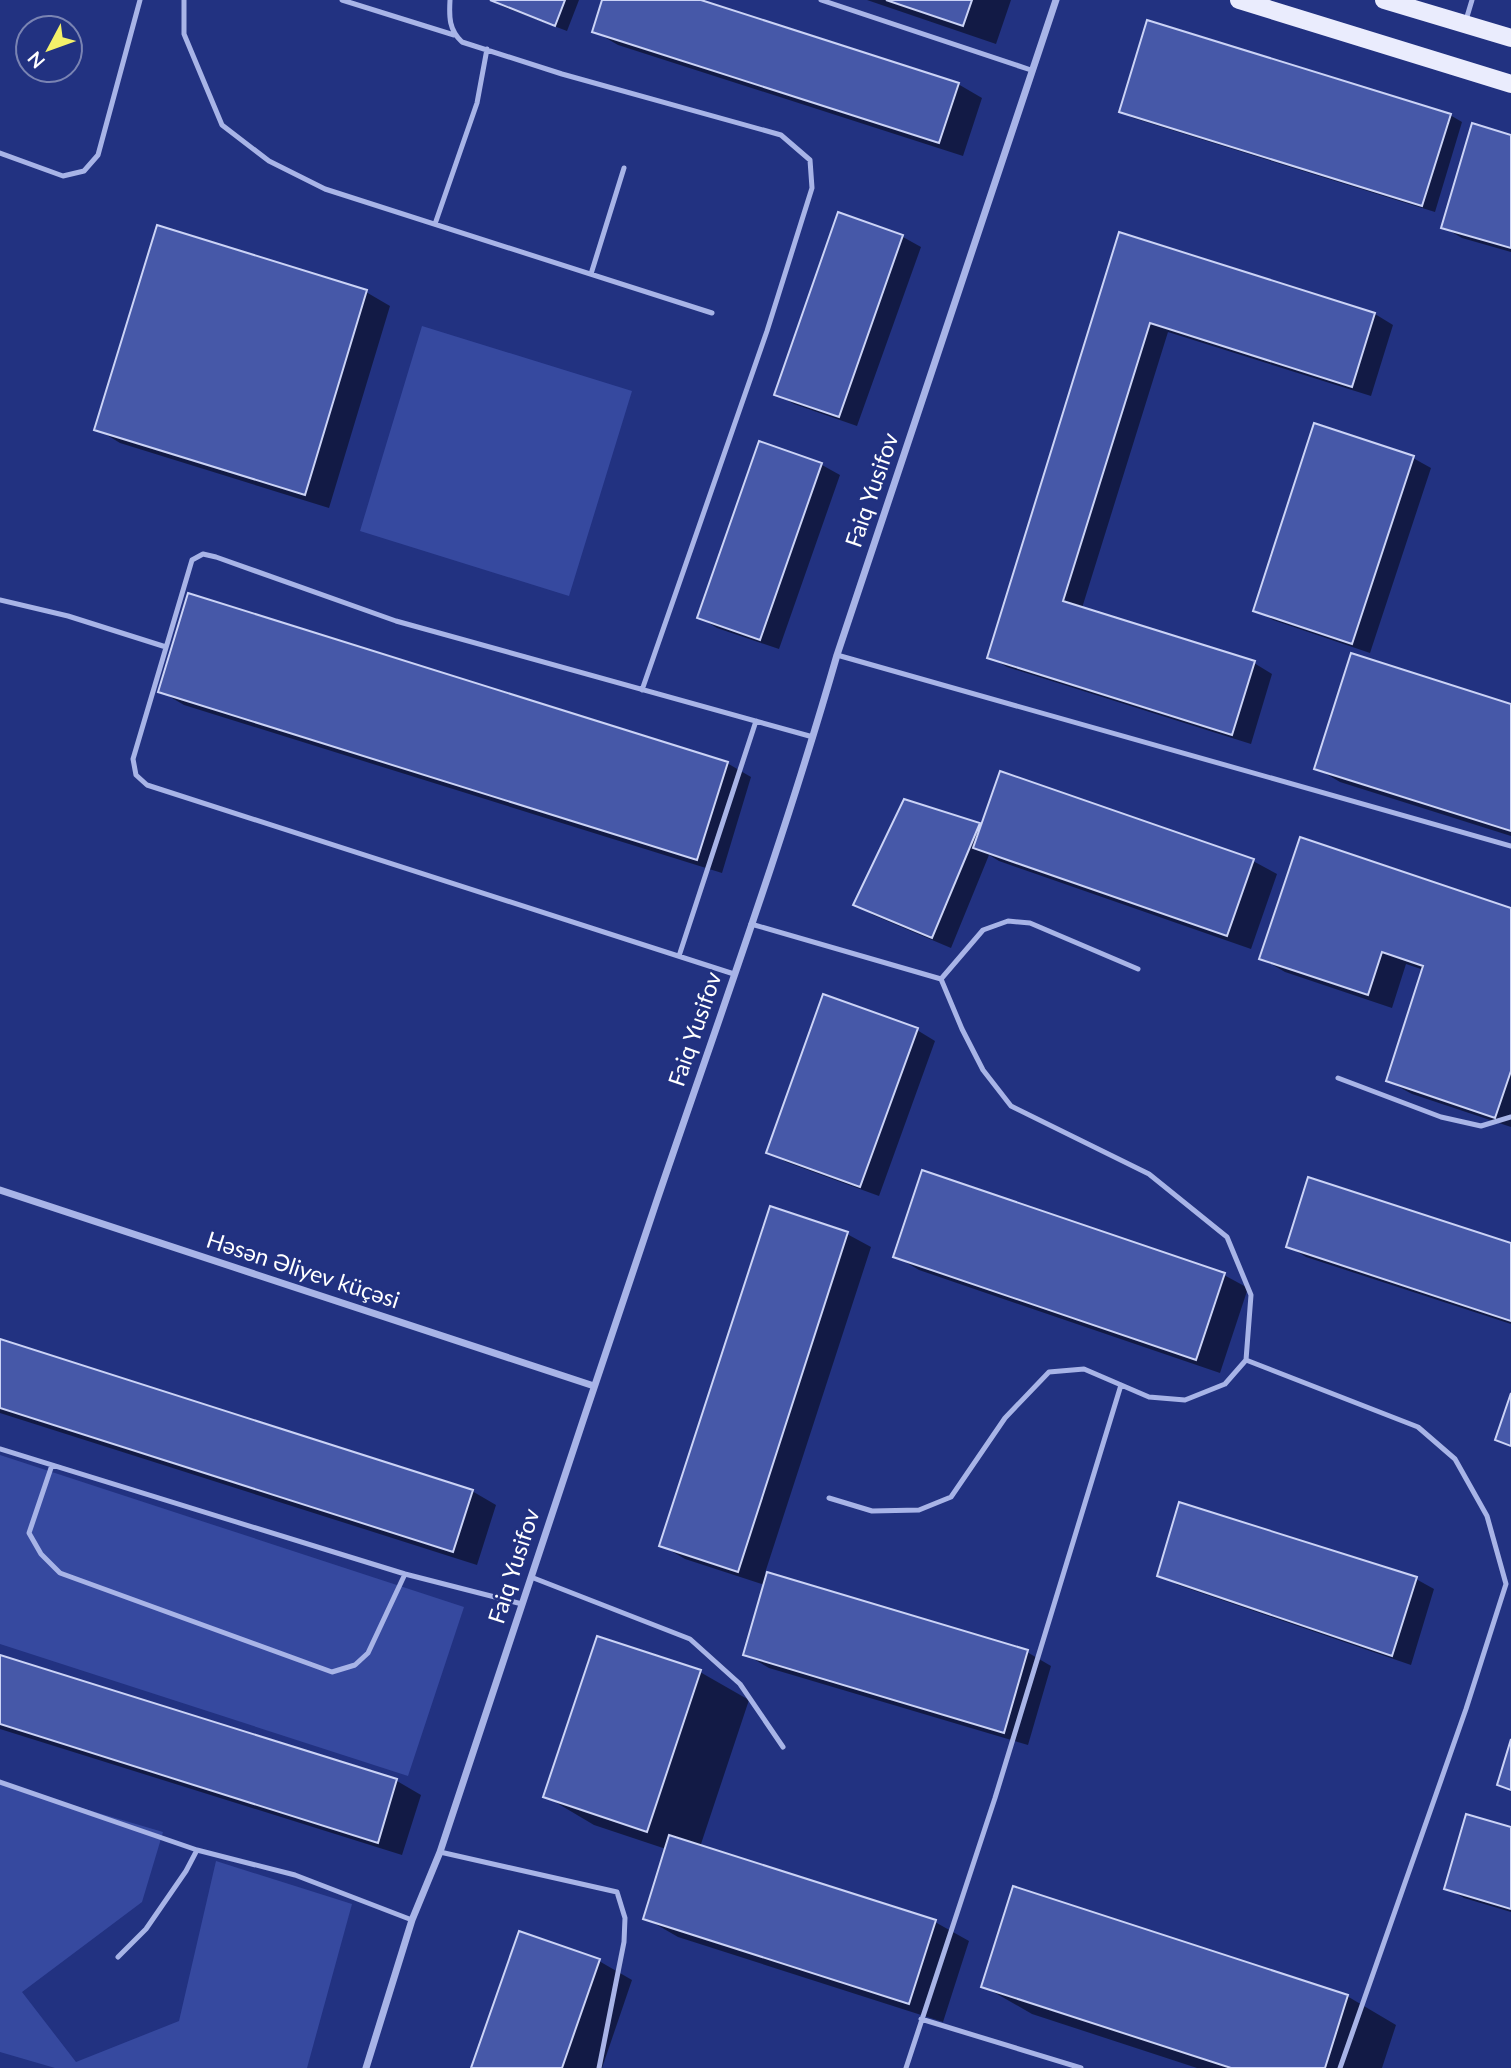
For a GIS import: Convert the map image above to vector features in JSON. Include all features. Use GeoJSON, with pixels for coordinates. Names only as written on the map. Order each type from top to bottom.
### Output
{"type":"FeatureCollection","features":[{"type":"Feature","properties":{"kind":"main road"},"geometry":{"type":"LineString","coordinates":[[1240,0],[1511,85]]}},
{"type":"Feature","properties":{"kind":"main road"},"geometry":{"type":"LineString","coordinates":[[1384,0],[1511,38]]}},
{"type":"Feature","properties":{"kind":"street","name":"Faiq Yusifov"},"geometry":{"type":"LineString","coordinates":[[366,2068],[412,1920],[440,1852],[751,924],[813,737],[836,655],[1056,0]]}},
{"type":"Feature","properties":{"kind":"street","name":"Həsən Əliyev küçəsi"},"geometry":{"type":"LineString","coordinates":[[0,1190],[594,1386]]}},
{"type":"Feature","properties":{"kind":"lane"},"geometry":{"type":"LineString","coordinates":[[0,153],[63,176],[84,171],[98,155],[140,0]]}},
{"type":"Feature","properties":{"kind":"lane"},"geometry":{"type":"LineString","coordinates":[[184,0],[184,34],[222,125],[269,161],[325,189],[712,313]]}},
{"type":"Feature","properties":{"kind":"lane"},"geometry":{"type":"LineString","coordinates":[[342,0],[454,35],[463,42],[562,74],[781,135],[810,160],[811,188],[772,318],[642,690]]}},
{"type":"Feature","properties":{"kind":"lane"},"geometry":{"type":"LineString","coordinates":[[450,0],[449,21],[454,35]]}},
{"type":"Feature","properties":{"kind":"lane"},"geometry":{"type":"LineString","coordinates":[[821,0],[1031,69]]}},
{"type":"Feature","properties":{"kind":"lane"},"geometry":{"type":"LineString","coordinates":[[1464,24],[1472,0]]}},
{"type":"Feature","properties":{"kind":"lane"},"geometry":{"type":"LineString","coordinates":[[435,224],[477,103],[487,49]]}},
{"type":"Feature","properties":{"kind":"lane"},"geometry":{"type":"LineString","coordinates":[[591,274],[624,168]]}},
{"type":"Feature","properties":{"kind":"lane"},"geometry":{"type":"LineString","coordinates":[[734,974],[147,785],[136,775],[133,759],[192,560],[203,554],[396,621],[813,737]]}},
{"type":"Feature","properties":{"kind":"lane"},"geometry":{"type":"LineString","coordinates":[[0,600],[68,616],[166,647]]}},
{"type":"Feature","properties":{"kind":"lane"},"geometry":{"type":"LineString","coordinates":[[836,655],[1511,846]]}},
{"type":"Feature","properties":{"kind":"lane"},"geometry":{"type":"LineString","coordinates":[[680,956],[756,721]]}},
{"type":"Feature","properties":{"kind":"lane"},"geometry":{"type":"LineString","coordinates":[[941,979],[983,930],[1008,921],[1030,923],[1138,969]]}},
{"type":"Feature","properties":{"kind":"lane"},"geometry":{"type":"LineString","coordinates":[[751,924],[941,979]]}},
{"type":"Feature","properties":{"kind":"lane"},"geometry":{"type":"LineString","coordinates":[[829,1498],[872,1511],[919,1510],[951,1497],[1005,1418],[1049,1372],[1084,1368],[1149,1397],[1185,1400],[1225,1384],[1246,1360],[1251,1295],[1227,1237],[1149,1174],[1011,1106],[983,1070],[941,979]]}},
{"type":"Feature","properties":{"kind":"lane"},"geometry":{"type":"LineString","coordinates":[[1338,1078],[1441,1117],[1481,1126],[1511,1117]]}},
{"type":"Feature","properties":{"kind":"lane"},"geometry":{"type":"LineString","coordinates":[[1246,1360],[1418,1427],[1455,1459],[1487,1516],[1508,1585],[1340,2068]]}},
{"type":"Feature","properties":{"kind":"lane"},"geometry":{"type":"LineString","coordinates":[[906,2068],[999,1785],[1121,1385]]}},
{"type":"Feature","properties":{"kind":"lane"},"geometry":{"type":"LineString","coordinates":[[0,1449],[405,1574],[522,1604]]}},
{"type":"Feature","properties":{"kind":"lane"},"geometry":{"type":"LineString","coordinates":[[52,1465],[29,1533],[41,1555],[60,1573],[332,1672],[355,1665],[368,1653],[405,1574]]}},
{"type":"Feature","properties":{"kind":"lane"},"geometry":{"type":"LineString","coordinates":[[531,1577],[690,1640],[740,1684],[783,1747]]}},
{"type":"Feature","properties":{"kind":"lane"},"geometry":{"type":"LineString","coordinates":[[0,1782],[197,1850],[295,1875],[412,1920]]}},
{"type":"Feature","properties":{"kind":"lane"},"geometry":{"type":"LineString","coordinates":[[118,1957],[146,1929],[186,1871],[197,1850]]}},
{"type":"Feature","properties":{"kind":"lane"},"geometry":{"type":"LineString","coordinates":[[440,1852],[617,1892],[625,1918],[624,1942],[598,2068]]}},
{"type":"Feature","properties":{"kind":"lane"},"geometry":{"type":"LineString","coordinates":[[921,2019],[1081,2068]]}},
{"type":"Feature","properties":{"kind":"shaded area"},"geometry":{"type":"Polygon","coordinates":[[[422,326],[632,391],[569,596],[360,531],[422,326]]]}},
{"type":"Feature","properties":{"kind":"shaded area"},"geometry":{"type":"Polygon","coordinates":[[[0,1455],[464,1607],[408,1776],[0,1644],[0,1455]]]}},
{"type":"Feature","properties":{"kind":"shaded area"},"geometry":{"type":"Polygon","coordinates":[[[0,1784],[163,1832],[142,1902],[22,1992],[76,2062],[179,2021],[216,1861],[352,1904],[307,2068],[55,2068],[0,2052],[0,1784]]]}},
{"type":"Feature","properties":{"kind":"building"},"geometry":{"type":"Polygon","coordinates":[[[490,0],[565,0],[555,26],[490,0]]]}},
{"type":"Feature","properties":{"kind":"building"},"geometry":{"type":"Polygon","coordinates":[[[602,0],[701,0],[959,83],[939,143],[592,32],[602,0]]]}},
{"type":"Feature","properties":{"kind":"building"},"geometry":{"type":"Polygon","coordinates":[[[886,0],[972,0],[963,26],[886,0]]]}},
{"type":"Feature","properties":{"kind":"building"},"geometry":{"type":"Polygon","coordinates":[[[1147,20],[1451,114],[1422,206],[1119,112],[1147,20]]]}},
{"type":"Feature","properties":{"kind":"building"},"geometry":{"type":"Polygon","coordinates":[[[1472,123],[1511,135],[1511,248],[1441,228],[1472,123]]]}},
{"type":"Feature","properties":{"kind":"building"},"geometry":{"type":"Polygon","coordinates":[[[838,212],[903,235],[839,417],[774,395],[838,212]]]}},
{"type":"Feature","properties":{"kind":"building"},"geometry":{"type":"Polygon","coordinates":[[[157,225],[367,290],[305,495],[94,430],[157,225]]]}},
{"type":"Feature","properties":{"kind":"building"},"geometry":{"type":"Polygon","coordinates":[[[1119,232],[1375,313],[1352,387],[1150,323],[1063,601],[1255,661],[1232,735],[987,658],[1119,232]]]}},
{"type":"Feature","properties":{"kind":"building"},"geometry":{"type":"Polygon","coordinates":[[[1314,423],[1414,456],[1352,644],[1253,611],[1314,423]]]}},
{"type":"Feature","properties":{"kind":"building"},"geometry":{"type":"Polygon","coordinates":[[[759,441],[822,463],[760,640],[697,618],[759,441]]]}},
{"type":"Feature","properties":{"kind":"building"},"geometry":{"type":"Polygon","coordinates":[[[188,593],[728,762],[697,860],[158,692],[188,593]]]}},
{"type":"Feature","properties":{"kind":"building"},"geometry":{"type":"Polygon","coordinates":[[[1351,653],[1511,704],[1511,831],[1314,769],[1351,653]]]}},
{"type":"Feature","properties":{"kind":"building"},"geometry":{"type":"Polygon","coordinates":[[[1000,771],[1254,859],[1227,936],[973,848],[1000,771]]]}},
{"type":"Feature","properties":{"kind":"building"},"geometry":{"type":"Polygon","coordinates":[[[904,799],[980,823],[932,938],[853,905],[904,799]]]}},
{"type":"Feature","properties":{"kind":"building"},"geometry":{"type":"Polygon","coordinates":[[[1300,837],[1511,908],[1511,1071],[1495,1118],[1386,1081],[1423,966],[1382,952],[1368,995],[1259,959],[1300,837]]]}},
{"type":"Feature","properties":{"kind":"building"},"geometry":{"type":"Polygon","coordinates":[[[823,994],[918,1028],[860,1187],[766,1153],[823,994]]]}},
{"type":"Feature","properties":{"kind":"building"},"geometry":{"type":"Polygon","coordinates":[[[922,1170],[1225,1273],[1196,1360],[893,1257],[922,1170]]]}},
{"type":"Feature","properties":{"kind":"building"},"geometry":{"type":"Polygon","coordinates":[[[1308,1177],[1511,1243],[1511,1321],[1286,1247],[1308,1177]]]}},
{"type":"Feature","properties":{"kind":"building"},"geometry":{"type":"Polygon","coordinates":[[[770,1206],[848,1232],[738,1572],[659,1546],[770,1206]]]}},
{"type":"Feature","properties":{"kind":"building"},"geometry":{"type":"Polygon","coordinates":[[[0,1339],[473,1490],[453,1552],[0,1408],[0,1339]]]}},
{"type":"Feature","properties":{"kind":"building"},"geometry":{"type":"Polygon","coordinates":[[[1511,1393],[1511,1446],[1495,1440],[1511,1393]]]}},
{"type":"Feature","properties":{"kind":"building"},"geometry":{"type":"Polygon","coordinates":[[[1179,1502],[1417,1577],[1392,1656],[1157,1576],[1179,1502]]]}},
{"type":"Feature","properties":{"kind":"building"},"geometry":{"type":"Polygon","coordinates":[[[767,1572],[1028,1650],[1004,1733],[743,1655],[767,1572]]]}},
{"type":"Feature","properties":{"kind":"building"},"geometry":{"type":"Polygon","coordinates":[[[597,1636],[701,1670],[647,1832],[543,1797],[597,1636]]]}},
{"type":"Feature","properties":{"kind":"building"},"geometry":{"type":"Polygon","coordinates":[[[0,1655],[397,1779],[378,1843],[0,1724],[0,1655]]]}},
{"type":"Feature","properties":{"kind":"building"},"geometry":{"type":"Polygon","coordinates":[[[1511,1739],[1511,1790],[1497,1785],[1511,1739]]]}},
{"type":"Feature","properties":{"kind":"building"},"geometry":{"type":"Polygon","coordinates":[[[1466,1814],[1511,1827],[1511,1909],[1444,1889],[1466,1814]]]}},
{"type":"Feature","properties":{"kind":"building"},"geometry":{"type":"Polygon","coordinates":[[[669,1835],[936,1920],[909,2004],[643,1919],[669,1835]]]}},
{"type":"Feature","properties":{"kind":"building"},"geometry":{"type":"Polygon","coordinates":[[[1013,1886],[1348,1995],[1325,2068],[1231,2068],[981,1987],[1013,1886]]]}},
{"type":"Feature","properties":{"kind":"building"},"geometry":{"type":"Polygon","coordinates":[[[519,1931],[600,1959],[562,2068],[471,2068],[519,1931]]]}}]}
